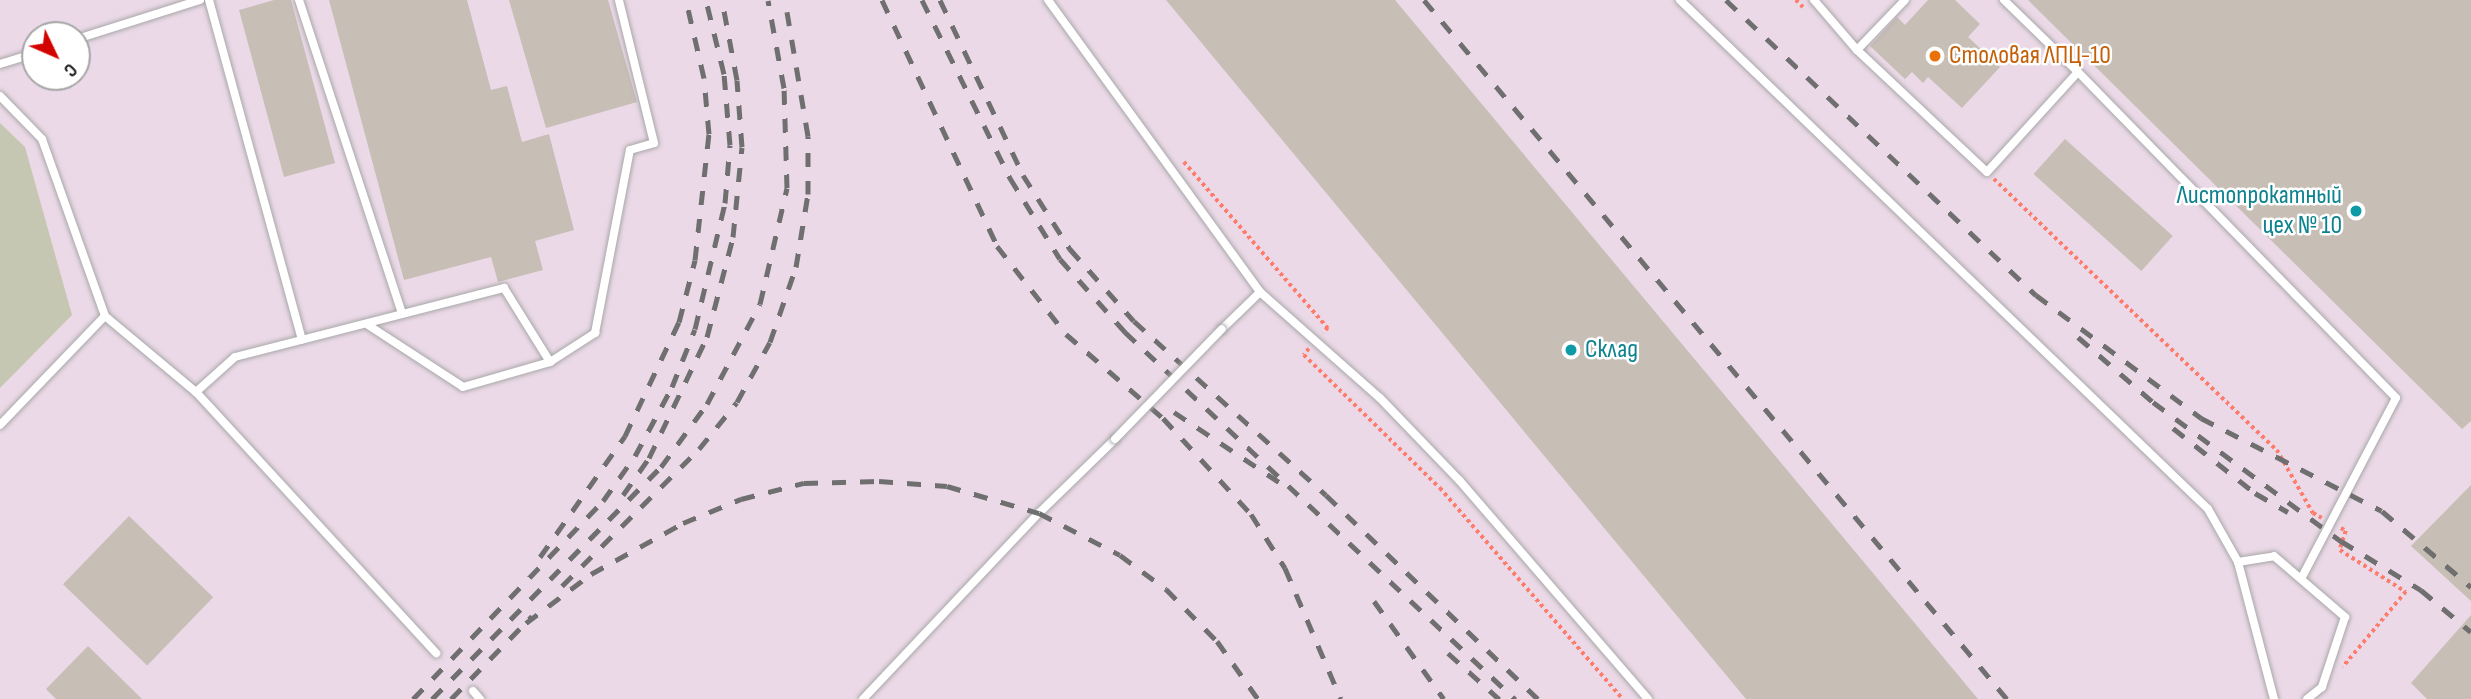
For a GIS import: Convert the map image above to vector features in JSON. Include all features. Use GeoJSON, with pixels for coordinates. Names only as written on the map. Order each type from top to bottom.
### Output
{"type":"FeatureCollection","features":[{"type":"Feature","properties":{"kind":"lane"},"geometry":{"type":"LineString","coordinates":[[91,35],[201,0]]}},
{"type":"Feature","properties":{"kind":"lane"},"geometry":{"type":"LineString","coordinates":[[209,0],[302,339]]}},
{"type":"Feature","properties":{"kind":"lane"},"geometry":{"type":"LineString","coordinates":[[299,0],[402,313]]}},
{"type":"Feature","properties":{"kind":"lane"},"geometry":{"type":"LineString","coordinates":[[368,324],[463,387],[550,362],[595,333],[630,150],[654,144],[619,0]]}},
{"type":"Feature","properties":{"kind":"lane"},"geometry":{"type":"LineString","coordinates":[[1048,0],[1260,292],[1380,398],[1459,480],[1648,699]]}},
{"type":"Feature","properties":{"kind":"lane"},"geometry":{"type":"LineString","coordinates":[[1680,0],[2207,509],[2238,562],[2274,699]]}},
{"type":"Feature","properties":{"kind":"lane"},"geometry":{"type":"LineString","coordinates":[[1814,0],[1857,50],[1987,172],[2078,72]]}},
{"type":"Feature","properties":{"kind":"lane"},"geometry":{"type":"LineString","coordinates":[[1857,50],[1905,0]]}},
{"type":"Feature","properties":{"kind":"lane"},"geometry":{"type":"LineString","coordinates":[[2004,0],[2078,72],[2396,398],[2302,577]]}},
{"type":"Feature","properties":{"kind":"lane"},"geometry":{"type":"LineString","coordinates":[[0,64],[21,57]]}},
{"type":"Feature","properties":{"kind":"lane"},"geometry":{"type":"LineString","coordinates":[[0,96],[42,139],[105,316],[197,392],[436,653]]}},
{"type":"Feature","properties":{"kind":"lane"},"geometry":{"type":"LineString","coordinates":[[197,392],[236,357],[504,288],[550,362]]}},
{"type":"Feature","properties":{"kind":"lane"},"geometry":{"type":"LineString","coordinates":[[863,699],[1039,513],[1260,292]]}},
{"type":"Feature","properties":{"kind":"lane"},"geometry":{"type":"LineString","coordinates":[[0,425],[105,316]]}},
{"type":"Feature","properties":{"kind":"lane"},"geometry":{"type":"LineString","coordinates":[[2238,562],[2274,556],[2302,577],[2345,617],[2322,687],[2307,699]]}},
{"type":"Feature","properties":{"kind":"lane"},"geometry":{"type":"LineString","coordinates":[[473,691],[480,699]]}},
{"type":"Feature","properties":{"kind":"path"},"geometry":{"type":"LineString","coordinates":[[1796,0],[1806,10]]}},
{"type":"Feature","properties":{"kind":"path"},"geometry":{"type":"LineString","coordinates":[[1987,172],[2277,450],[2313,513],[2346,531],[2340,550],[2406,592],[2343,666],[2339,677]]}},
{"type":"Feature","properties":{"kind":"shaded area"},"geometry":{"type":"Polygon","coordinates":[[[0,0],[2471,0],[2471,699],[0,699],[0,0]]]}},
{"type":"Feature","properties":{"kind":"shaded area"},"geometry":{"type":"Polygon","coordinates":[[[0,123],[25,147],[72,315],[0,388],[0,123]]]}},
{"type":"Feature","properties":{"kind":"building"},"geometry":{"type":"Polygon","coordinates":[[[274,0],[291,0],[335,163],[284,177],[239,10],[274,0]]]}},
{"type":"Feature","properties":{"kind":"building"},"geometry":{"type":"Polygon","coordinates":[[[329,0],[467,0],[491,90],[507,86],[522,142],[549,134],[574,230],[535,241],[543,270],[498,282],[491,257],[404,280],[329,0]]]}},
{"type":"Feature","properties":{"kind":"building"},"geometry":{"type":"Polygon","coordinates":[[[509,0],[608,0],[637,102],[546,128],[509,0]]]}},
{"type":"Feature","properties":{"kind":"building","name":"Склад"},"geometry":{"type":"Polygon","coordinates":[[[1166,0],[1395,0],[1978,699],[1746,699],[1166,0]]]}},
{"type":"Feature","properties":{"kind":"building","name":"Столовая ЛПЦ-10"},"geometry":{"type":"Polygon","coordinates":[[[1928,0],[1955,0],[1980,24],[1968,37],[2000,67],[1962,108],[1928,77],[1923,83],[1912,72],[1905,79],[1870,46],[1897,17],[1905,25],[1928,0]]]}},
{"type":"Feature","properties":{"kind":"building","name":"Листопрокатный цех № 10"},"geometry":{"type":"Polygon","coordinates":[[[2028,0],[2471,0],[2471,421],[2462,429],[2028,0]]]}},
{"type":"Feature","properties":{"kind":"building"},"geometry":{"type":"Polygon","coordinates":[[[2065,139],[2173,236],[2141,271],[2034,174],[2065,139]]]}},
{"type":"Feature","properties":{"kind":"building"},"geometry":{"type":"Polygon","coordinates":[[[2471,485],[2471,601],[2411,546],[2471,485]]]}},
{"type":"Feature","properties":{"kind":"building"},"geometry":{"type":"Polygon","coordinates":[[[129,516],[213,597],[147,666],[63,584],[129,516]]]}},
{"type":"Feature","properties":{"kind":"building"},"geometry":{"type":"Polygon","coordinates":[[[2471,615],[2471,699],[2427,699],[2411,683],[2471,615]]]}},
{"type":"Feature","properties":{"kind":"building"},"geometry":{"type":"Polygon","coordinates":[[[88,646],[142,699],[56,699],[46,689],[88,646]]]}},
{"type":"Feature","properties":{"kind":"railway"},"geometry":{"type":"LineString","coordinates":[[540,557],[625,436],[679,322],[695,260],[709,134],[704,78],[686,0]]}},
{"type":"Feature","properties":{"kind":"railway"},"geometry":{"type":"LineString","coordinates":[[413,699],[603,501],[635,456],[672,387],[695,329],[725,203],[730,145],[724,74],[706,0]]}},
{"type":"Feature","properties":{"kind":"railway"},"geometry":{"type":"LineString","coordinates":[[623,495],[649,458],[707,337],[733,237],[742,147],[737,80],[722,0]]}},
{"type":"Feature","properties":{"kind":"railway"},"geometry":{"type":"LineString","coordinates":[[432,699],[661,467],[707,404],[760,304],[787,188],[784,88],[768,0]]}},
{"type":"Feature","properties":{"kind":"railway"},"geometry":{"type":"LineString","coordinates":[[562,586],[699,449],[737,402],[770,342],[796,267],[808,194],[808,136],[785,0]]}},
{"type":"Feature","properties":{"kind":"railway"},"geometry":{"type":"LineString","coordinates":[[882,0],[997,246],[1066,334],[1163,418],[1251,514],[1285,568],[1341,699]]}},
{"type":"Feature","properties":{"kind":"railway"},"geometry":{"type":"LineString","coordinates":[[922,0],[1010,178],[1060,259],[1125,332],[1515,699]]}},
{"type":"Feature","properties":{"kind":"railway"},"geometry":{"type":"LineString","coordinates":[[940,0],[1023,175],[1070,249],[1134,321],[1326,495],[1538,699]]}},
{"type":"Feature","properties":{"kind":"railway"},"geometry":{"type":"LineString","coordinates":[[1424,0],[2007,699]]}},
{"type":"Feature","properties":{"kind":"railway"},"geometry":{"type":"LineString","coordinates":[[1726,0],[2036,295],[2201,418],[2382,511],[2471,587]]}},
{"type":"Feature","properties":{"kind":"railway"},"geometry":{"type":"LineString","coordinates":[[2078,337],[2153,402],[2341,541],[2421,590],[2471,632]]}},
{"type":"Feature","properties":{"kind":"railway"},"geometry":{"type":"LineString","coordinates":[[1174,412],[1279,482]]}},
{"type":"Feature","properties":{"kind":"railway"},"geometry":{"type":"LineString","coordinates":[[2173,428],[2255,493],[2288,512]]}},
{"type":"Feature","properties":{"kind":"railway"},"geometry":{"type":"LineString","coordinates":[[526,623],[591,574],[683,523],[741,499],[804,483],[879,481],[947,486],[1039,513],[1120,555],[1166,589],[1217,641],[1258,699]]}},
{"type":"Feature","properties":{"kind":"railway"},"geometry":{"type":"LineString","coordinates":[[1374,601],[1444,699]]}},
{"type":"Feature","properties":{"kind":"railway"},"geometry":{"type":"LineString","coordinates":[[451,699],[532,616]]}},
{"type":"Feature","properties":{"kind":"railway"},"geometry":{"type":"LineString","coordinates":[[1448,653],[1499,699]]}},
{"type":"Feature","properties":{"kind":"place","name":"Столовая ЛПЦ-10"},"geometry":{"type":"Point","coordinates":[1935,56]}},
{"type":"Feature","properties":{"kind":"place","name":"Листопрокатный цех № 10"},"geometry":{"type":"Point","coordinates":[2356,211]}},
{"type":"Feature","properties":{"kind":"place","name":"Склад"},"geometry":{"type":"Point","coordinates":[1571,350]}}]}
